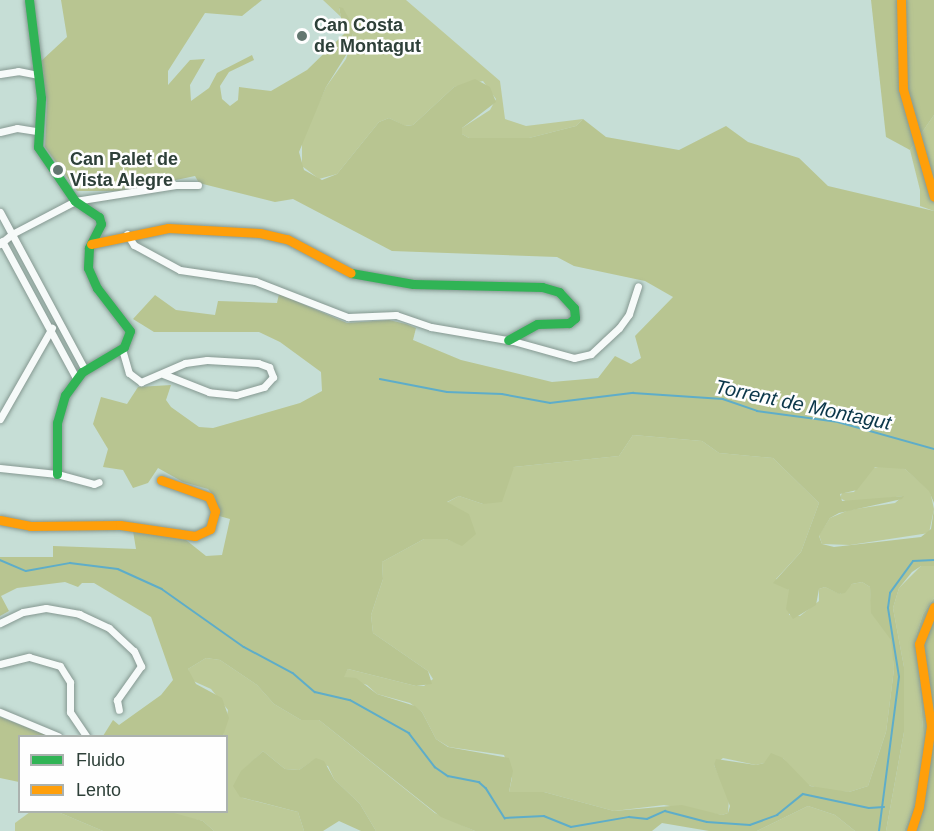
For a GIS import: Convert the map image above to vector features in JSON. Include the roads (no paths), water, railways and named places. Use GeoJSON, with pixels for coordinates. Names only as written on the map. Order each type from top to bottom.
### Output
{"type":"FeatureCollection","features":[{"type":"Feature","properties":{"kind":"street"},"geometry":{"type":"LineString","coordinates":[[29,0],[42,107],[37,131],[41,152],[75,201],[101,221],[91,243],[87,261],[93,282],[129,327],[128,341],[122,349],[85,370],[76,378],[59,409],[57,474]]}},
{"type":"Feature","properties":{"kind":"street"},"geometry":{"type":"LineString","coordinates":[[901,0],[903,89],[934,197]]}},
{"type":"Feature","properties":{"kind":"street"},"geometry":{"type":"LineString","coordinates":[[0,74],[18,71],[38,75]]}},
{"type":"Feature","properties":{"kind":"street"},"geometry":{"type":"LineString","coordinates":[[0,132],[17,128],[37,131]]}},
{"type":"Feature","properties":{"kind":"street"},"geometry":{"type":"LineString","coordinates":[[76,378],[1,242],[75,201],[176,185],[198,185]]}},
{"type":"Feature","properties":{"kind":"street"},"geometry":{"type":"LineString","coordinates":[[0,212],[85,370]]}},
{"type":"Feature","properties":{"kind":"street"},"geometry":{"type":"LineString","coordinates":[[91,243],[127,234],[190,228],[275,235],[346,272],[413,284],[542,287],[559,292],[574,308],[575,318],[569,323],[537,324],[508,340]]}},
{"type":"Feature","properties":{"kind":"street"},"geometry":{"type":"LineString","coordinates":[[127,234],[134,245],[180,270],[255,281],[348,317],[396,315],[431,327],[508,340],[574,358],[586,357],[625,322],[638,286]]}},
{"type":"Feature","properties":{"kind":"street"},"geometry":{"type":"LineString","coordinates":[[0,419],[50,329],[59,324]]}},
{"type":"Feature","properties":{"kind":"street"},"geometry":{"type":"LineString","coordinates":[[122,349],[136,381],[147,382],[163,374],[185,363],[222,360],[264,365],[273,377],[268,384],[255,391],[224,395],[186,385],[163,374]]}},
{"type":"Feature","properties":{"kind":"street"},"geometry":{"type":"LineString","coordinates":[[0,468],[57,474],[94,484],[99,482]]}},
{"type":"Feature","properties":{"kind":"street"},"geometry":{"type":"LineString","coordinates":[[0,520],[30,526],[120,525],[195,536],[210,529],[215,511],[209,497],[161,480]]}},
{"type":"Feature","properties":{"kind":"street"},"geometry":{"type":"LineString","coordinates":[[911,831],[919,806],[931,726],[920,644],[934,607]]}},
{"type":"Feature","properties":{"kind":"street"},"geometry":{"type":"LineString","coordinates":[[0,622],[23,612],[46,608],[79,614],[109,628],[134,651],[141,666],[117,700],[119,710]]}},
{"type":"Feature","properties":{"kind":"street"},"geometry":{"type":"LineString","coordinates":[[0,664],[29,657],[60,666],[70,682],[70,712],[85,735]]}},
{"type":"Feature","properties":{"kind":"street"},"geometry":{"type":"LineString","coordinates":[[0,712],[56,735]]}},
{"type":"Feature","properties":{"kind":"waterway","name":"Torrent de Montagut"},"geometry":{"type":"LineString","coordinates":[[380,379],[447,392],[502,394],[550,403],[633,393],[723,399],[757,411],[838,422],[934,449]]}},
{"type":"Feature","properties":{"kind":"waterway"},"geometry":{"type":"LineString","coordinates":[[0,560],[26,571],[70,563],[118,569],[162,589],[244,647],[293,673],[315,692],[350,700],[409,733],[435,767],[448,776],[479,782],[486,788],[505,818],[544,816],[571,827],[629,817],[647,819],[665,811],[707,822],[750,825],[777,815],[803,794],[869,808],[884,807]]}},
{"type":"Feature","properties":{"kind":"waterway"},"geometry":{"type":"LineString","coordinates":[[879,831],[899,677],[888,608],[890,593],[913,561],[934,560]]}},
{"type":"Feature","properties":{"kind":"place","name":"Can Costa de Montagut"},"geometry":{"type":"Point","coordinates":[302,36]}},
{"type":"Feature","properties":{"kind":"place","name":"Can Palet de Vista Alegre"},"geometry":{"type":"Point","coordinates":[58,170]}}]}
